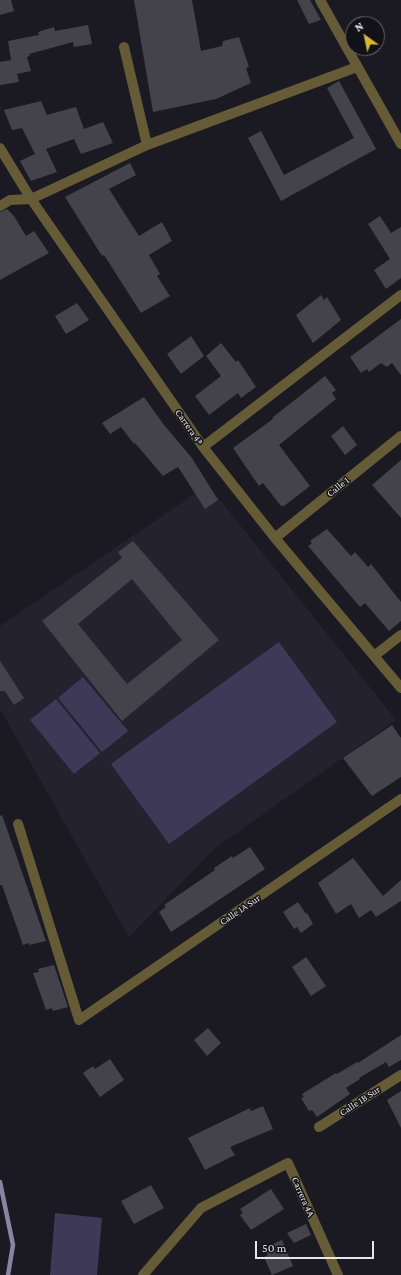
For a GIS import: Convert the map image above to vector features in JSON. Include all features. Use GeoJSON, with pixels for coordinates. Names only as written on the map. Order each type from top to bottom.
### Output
{"type":"FeatureCollection","features":[{"type":"Feature","properties":{"kind":"street"},"geometry":{"type":"LineString","coordinates":[[320,0],[401,144]]}},
{"type":"Feature","properties":{"kind":"street"},"geometry":{"type":"LineString","coordinates":[[124,47],[148,145]]}},
{"type":"Feature","properties":{"kind":"street"},"geometry":{"type":"LineString","coordinates":[[0,206],[10,200],[31,198],[148,145],[357,67]]}},
{"type":"Feature","properties":{"kind":"street","name":"Carrera 4ª"},"geometry":{"type":"LineString","coordinates":[[0,148],[31,198],[203,447],[275,538],[401,688]]}},
{"type":"Feature","properties":{"kind":"street"},"geometry":{"type":"LineString","coordinates":[[203,447],[401,295]]}},
{"type":"Feature","properties":{"kind":"street","name":"Calle 1"},"geometry":{"type":"LineString","coordinates":[[275,538],[401,436]]}},
{"type":"Feature","properties":{"kind":"street"},"geometry":{"type":"LineString","coordinates":[[374,656],[401,635]]}},
{"type":"Feature","properties":{"kind":"street","name":"Calle 1A Sur"},"geometry":{"type":"LineString","coordinates":[[18,824],[79,1020],[401,799]]}},
{"type":"Feature","properties":{"kind":"street","name":"Calle 1B Sur"},"geometry":{"type":"LineString","coordinates":[[319,1127],[401,1074]]}},
{"type":"Feature","properties":{"kind":"street","name":"Carrera 4A"},"geometry":{"type":"LineString","coordinates":[[143,1275],[200,1208],[288,1163],[338,1275]]}},
{"type":"Feature","properties":{"kind":"shaded area"},"geometry":{"type":"Polygon","coordinates":[[[208,485],[396,720],[214,849],[129,937],[0,709],[0,626],[208,485]]]}},
{"type":"Feature","properties":{"kind":"shaded area"},"geometry":{"type":"Polygon","coordinates":[[[279,642],[337,722],[169,844],[111,764],[279,642]]]}},
{"type":"Feature","properties":{"kind":"shaded area"},"geometry":{"type":"Polygon","coordinates":[[[83,677],[128,731],[102,752],[58,698],[83,677]]]}},
{"type":"Feature","properties":{"kind":"shaded area"},"geometry":{"type":"Polygon","coordinates":[[[56,699],[100,753],[74,774],[30,720],[56,699]]]}},
{"type":"Feature","properties":{"kind":"shaded area"},"geometry":{"type":"Polygon","coordinates":[[[55,1213],[102,1218],[97,1275],[50,1275],[55,1213]]]}},
{"type":"Feature","properties":{"kind":"building"},"geometry":{"type":"Polygon","coordinates":[[[0,0],[11,0],[14,11],[0,15],[0,0]]]}},
{"type":"Feature","properties":{"kind":"building"},"geometry":{"type":"Polygon","coordinates":[[[134,0],[192,0],[201,51],[222,46],[223,41],[239,37],[249,67],[246,68],[251,83],[216,99],[153,112],[134,0]]]}},
{"type":"Feature","properties":{"kind":"building"},"geometry":{"type":"Polygon","coordinates":[[[297,0],[310,0],[321,20],[309,24],[297,0]]]}},
{"type":"Feature","properties":{"kind":"building"},"geometry":{"type":"Polygon","coordinates":[[[88,25],[92,44],[74,47],[73,42],[29,54],[30,56],[27,57],[31,71],[17,74],[19,82],[0,85],[0,62],[11,60],[8,41],[39,35],[38,32],[54,27],[55,31],[88,25]]]}},
{"type":"Feature","properties":{"kind":"building"},"geometry":{"type":"Polygon","coordinates":[[[339,81],[376,149],[281,201],[248,138],[261,131],[284,175],[354,138],[327,88],[339,81]]]}},
{"type":"Feature","properties":{"kind":"building"},"geometry":{"type":"Polygon","coordinates":[[[41,101],[47,115],[76,107],[84,129],[103,122],[113,143],[81,154],[74,139],[46,149],[57,172],[31,181],[20,161],[35,154],[22,128],[12,130],[4,110],[41,101]]]}},
{"type":"Feature","properties":{"kind":"building"},"geometry":{"type":"Polygon","coordinates":[[[130,163],[136,175],[109,189],[139,236],[162,222],[172,241],[149,255],[160,274],[157,276],[170,296],[141,313],[104,255],[102,256],[65,197],[130,163]]]}},
{"type":"Feature","properties":{"kind":"building"},"geometry":{"type":"Polygon","coordinates":[[[7,209],[14,216],[26,236],[34,231],[49,253],[0,280],[0,212],[7,209]]]}},
{"type":"Feature","properties":{"kind":"building"},"geometry":{"type":"Polygon","coordinates":[[[380,216],[391,233],[401,227],[401,278],[386,289],[374,270],[390,259],[368,224],[380,216]]]}},
{"type":"Feature","properties":{"kind":"building"},"geometry":{"type":"Polygon","coordinates":[[[321,295],[324,300],[327,297],[341,320],[313,343],[296,315],[321,295]]]}},
{"type":"Feature","properties":{"kind":"building"},"geometry":{"type":"Polygon","coordinates":[[[77,303],[89,320],[66,334],[55,316],[77,303]]]}},
{"type":"Feature","properties":{"kind":"building"},"geometry":{"type":"Polygon","coordinates":[[[401,319],[401,375],[392,363],[387,367],[381,363],[369,372],[367,369],[361,373],[350,357],[401,319]]]}},
{"type":"Feature","properties":{"kind":"building"},"geometry":{"type":"Polygon","coordinates":[[[191,336],[204,356],[181,374],[167,354],[191,336]]]}},
{"type":"Feature","properties":{"kind":"building"},"geometry":{"type":"Polygon","coordinates":[[[221,343],[236,362],[238,360],[256,387],[241,398],[238,393],[209,415],[195,396],[221,376],[206,356],[221,343]]]}},
{"type":"Feature","properties":{"kind":"building"},"geometry":{"type":"Polygon","coordinates":[[[325,376],[336,390],[332,393],[336,399],[279,445],[310,486],[284,506],[281,506],[263,483],[259,486],[233,448],[273,419],[272,418],[325,376]]]}},
{"type":"Feature","properties":{"kind":"building"},"geometry":{"type":"Polygon","coordinates":[[[144,397],[164,425],[192,458],[218,500],[205,509],[178,467],[163,476],[121,427],[110,434],[102,423],[144,397]]]}},
{"type":"Feature","properties":{"kind":"building"},"geometry":{"type":"Polygon","coordinates":[[[343,426],[357,445],[345,455],[331,436],[343,426]]]}},
{"type":"Feature","properties":{"kind":"building"},"geometry":{"type":"Polygon","coordinates":[[[401,460],[401,518],[372,485],[401,460]]]}},
{"type":"Feature","properties":{"kind":"building"},"geometry":{"type":"Polygon","coordinates":[[[327,529],[351,556],[355,552],[368,567],[371,564],[401,602],[401,621],[389,631],[365,603],[360,607],[308,546],[312,543],[310,541],[327,529]]]}},
{"type":"Feature","properties":{"kind":"building"},"geometry":{"type":"Polygon","coordinates":[[[133,541],[219,640],[122,721],[42,621],[122,558],[118,552],[133,541]],[[132,579],[78,624],[127,684],[182,640],[132,579]]]}},
{"type":"Feature","properties":{"kind":"building"},"geometry":{"type":"Polygon","coordinates":[[[0,661],[24,698],[14,705],[5,691],[0,691],[0,661]]]}},
{"type":"Feature","properties":{"kind":"building"},"geometry":{"type":"Polygon","coordinates":[[[392,725],[401,738],[401,777],[372,796],[343,758],[392,725]]]}},
{"type":"Feature","properties":{"kind":"building"},"geometry":{"type":"Polygon","coordinates":[[[2,815],[46,941],[23,945],[2,885],[0,885],[0,816],[2,815]]]}},
{"type":"Feature","properties":{"kind":"building"},"geometry":{"type":"Polygon","coordinates":[[[250,847],[265,869],[171,932],[159,912],[166,907],[164,905],[215,870],[214,868],[232,856],[233,858],[250,847]]]}},
{"type":"Feature","properties":{"kind":"building"},"geometry":{"type":"Polygon","coordinates":[[[353,858],[383,896],[401,880],[401,901],[376,917],[371,910],[359,918],[351,904],[336,914],[318,883],[353,858]]]}},
{"type":"Feature","properties":{"kind":"building"},"geometry":{"type":"Polygon","coordinates":[[[298,902],[306,914],[307,913],[313,924],[301,933],[297,927],[294,929],[283,912],[298,902]]]}},
{"type":"Feature","properties":{"kind":"building"},"geometry":{"type":"Polygon","coordinates":[[[306,957],[326,986],[311,996],[292,967],[306,957]]]}},
{"type":"Feature","properties":{"kind":"building"},"geometry":{"type":"Polygon","coordinates":[[[54,965],[68,1007],[53,1011],[52,1008],[46,1010],[33,973],[39,972],[38,969],[54,965]]]}},
{"type":"Feature","properties":{"kind":"building"},"geometry":{"type":"Polygon","coordinates":[[[208,1028],[221,1043],[207,1056],[194,1040],[208,1028]]]}},
{"type":"Feature","properties":{"kind":"building"},"geometry":{"type":"Polygon","coordinates":[[[401,1035],[401,1060],[389,1067],[386,1062],[359,1078],[360,1079],[346,1088],[350,1094],[317,1117],[312,1110],[309,1111],[301,1098],[304,1097],[302,1094],[336,1073],[337,1074],[357,1062],[358,1063],[401,1035]]]}},
{"type":"Feature","properties":{"kind":"building"},"geometry":{"type":"Polygon","coordinates":[[[110,1059],[124,1080],[100,1097],[83,1073],[93,1066],[95,1069],[110,1059]]]}},
{"type":"Feature","properties":{"kind":"building"},"geometry":{"type":"Polygon","coordinates":[[[401,1091],[401,1128],[387,1100],[401,1091]]]}},
{"type":"Feature","properties":{"kind":"building"},"geometry":{"type":"Polygon","coordinates":[[[263,1106],[273,1129],[230,1147],[235,1155],[205,1170],[188,1138],[250,1108],[251,1111],[263,1106]]]}},
{"type":"Feature","properties":{"kind":"building"},"geometry":{"type":"Polygon","coordinates":[[[151,1185],[164,1208],[134,1224],[121,1201],[151,1185]]]}},
{"type":"Feature","properties":{"kind":"building"},"geometry":{"type":"Polygon","coordinates":[[[271,1189],[284,1209],[251,1230],[240,1215],[243,1213],[240,1209],[271,1189]]]}},
{"type":"Feature","properties":{"kind":"building"},"geometry":{"type":"Polygon","coordinates":[[[306,1224],[311,1235],[294,1243],[287,1233],[306,1224]]]}},
{"type":"Feature","properties":{"kind":"building"},"geometry":{"type":"Polygon","coordinates":[[[282,1240],[293,1266],[272,1275],[264,1257],[268,1255],[265,1248],[282,1240]]]}},
{"type":"Feature","properties":{"kind":"waterway"},"geometry":{"type":"LineString","coordinates":[[0,1182],[13,1245],[8,1275]]}}]}
